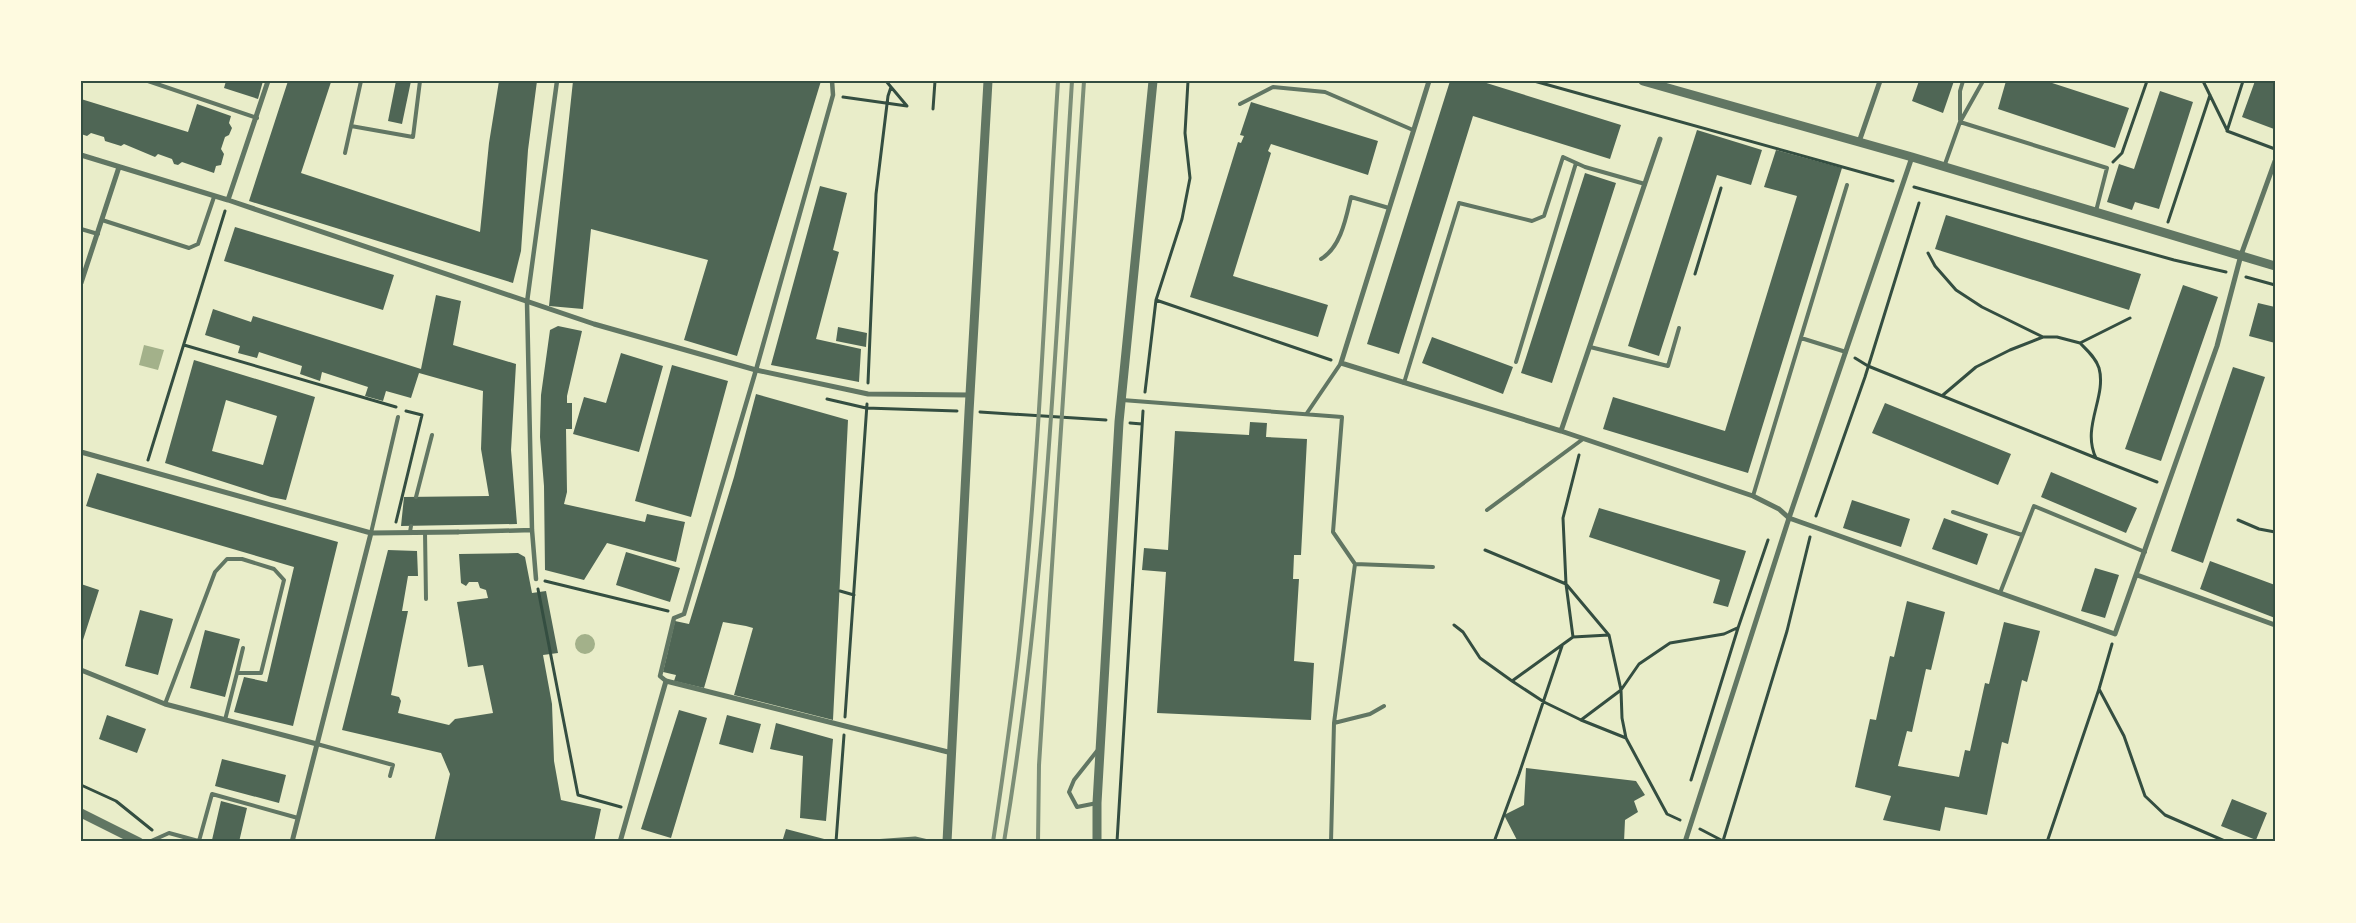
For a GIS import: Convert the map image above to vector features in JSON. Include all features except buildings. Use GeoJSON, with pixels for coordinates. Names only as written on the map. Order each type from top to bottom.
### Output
{"type":"FeatureCollection","features":[{"type":"Feature","properties":{"kind":"street"},"geometry":{"type":"LineString","coordinates":[[228,200],[268,81]]}},
{"type":"Feature","properties":{"kind":"street"},"geometry":{"type":"LineString","coordinates":[[536,579],[532,530],[527,302],[558,81]]}},
{"type":"Feature","properties":{"kind":"street"},"geometry":{"type":"LineString","coordinates":[[832,81],[833,95],[756,370],[684,614],[674,618],[660,676],[666,681],[952,753]]}},
{"type":"Feature","properties":{"kind":"street"},"geometry":{"type":"LineString","coordinates":[[947,842],[988,81]]}},
{"type":"Feature","properties":{"kind":"street"},"geometry":{"type":"LineString","coordinates":[[1097,842],[1100,747],[1122,400],[1153,81]]}},
{"type":"Feature","properties":{"kind":"street"},"geometry":{"type":"LineString","coordinates":[[1429,81],[1341,364],[1561,431],[1753,496],[1779,509],[1789,518],[2115,634],[2217,346],[2241,255],[2275,161]]}},
{"type":"Feature","properties":{"kind":"street"},"geometry":{"type":"LineString","coordinates":[[1642,81],[1912,157],[2275,266]]}},
{"type":"Feature","properties":{"kind":"street"},"geometry":{"type":"LineString","coordinates":[[1859,142],[1880,81]]}},
{"type":"Feature","properties":{"kind":"street"},"geometry":{"type":"LineString","coordinates":[[1561,431],[1660,139]]}},
{"type":"Feature","properties":{"kind":"street"},"geometry":{"type":"LineString","coordinates":[[81,155],[228,200],[602,326],[756,370],[868,394],[970,395]]}},
{"type":"Feature","properties":{"kind":"street"},"geometry":{"type":"LineString","coordinates":[[1685,842],[1789,518],[1912,157]]}},
{"type":"Feature","properties":{"kind":"street"},"geometry":{"type":"LineString","coordinates":[[81,283],[119,167]]}},
{"type":"Feature","properties":{"kind":"street"},"geometry":{"type":"LineString","coordinates":[[81,452],[371,533],[532,530]]}},
{"type":"Feature","properties":{"kind":"street"},"geometry":{"type":"LineString","coordinates":[[292,842],[371,533]]}},
{"type":"Feature","properties":{"kind":"street"},"geometry":{"type":"LineString","coordinates":[[2137,574],[2275,625]]}},
{"type":"Feature","properties":{"kind":"street"},"geometry":{"type":"LineString","coordinates":[[81,670],[165,704],[317,744]]}},
{"type":"Feature","properties":{"kind":"street"},"geometry":{"type":"LineString","coordinates":[[620,842],[666,681]]}},
{"type":"Feature","properties":{"kind":"street"},"geometry":{"type":"LineString","coordinates":[[81,813],[139,842]]}},
{"type":"Feature","properties":{"kind":"street"},"geometry":{"type":"LineString","coordinates":[[873,842],[915,839],[928,842]]}},
{"type":"Feature","properties":{"kind":"lane"},"geometry":{"type":"LineString","coordinates":[[148,81],[256,118]]}},
{"type":"Feature","properties":{"kind":"lane"},"geometry":{"type":"LineString","coordinates":[[346,153],[361,81]]}},
{"type":"Feature","properties":{"kind":"lane"},"geometry":{"type":"LineString","coordinates":[[351,126],[413,137],[420,81]]}},
{"type":"Feature","properties":{"kind":"lane"},"geometry":{"type":"LineString","coordinates":[[1960,122],[1960,91],[1963,81]]}},
{"type":"Feature","properties":{"kind":"lane"},"geometry":{"type":"LineString","coordinates":[[1944,167],[1960,122],[1982,81]]}},
{"type":"Feature","properties":{"kind":"lane"},"geometry":{"type":"LineString","coordinates":[[1240,104],[1273,87],[1325,92],[1413,130]]}},
{"type":"Feature","properties":{"kind":"lane"},"geometry":{"type":"LineString","coordinates":[[1960,122],[2107,168],[2096,212]]}},
{"type":"Feature","properties":{"kind":"lane"},"geometry":{"type":"LineString","coordinates":[[1404,383],[1459,202],[1532,221],[1544,216],[1563,157],[1576,163],[1645,184]]}},
{"type":"Feature","properties":{"kind":"lane"},"geometry":{"type":"LineString","coordinates":[[1516,362],[1576,163]]}},
{"type":"Feature","properties":{"kind":"lane"},"geometry":{"type":"LineString","coordinates":[[1753,496],[1847,185]]}},
{"type":"Feature","properties":{"kind":"lane"},"geometry":{"type":"LineString","coordinates":[[102,220],[189,248],[198,244],[214,197]]}},
{"type":"Feature","properties":{"kind":"lane"},"geometry":{"type":"LineString","coordinates":[[1321,258],[1331,251],[1337,241],[1351,197],[1389,208]]}},
{"type":"Feature","properties":{"kind":"lane"},"geometry":{"type":"LineString","coordinates":[[81,229],[98,234]]}},
{"type":"Feature","properties":{"kind":"lane"},"geometry":{"type":"LineString","coordinates":[[1590,347],[1668,366],[1679,328]]}},
{"type":"Feature","properties":{"kind":"lane"},"geometry":{"type":"LineString","coordinates":[[1801,338],[1846,352]]}},
{"type":"Feature","properties":{"kind":"lane"},"geometry":{"type":"LineString","coordinates":[[1307,413],[1341,364]]}},
{"type":"Feature","properties":{"kind":"lane"},"geometry":{"type":"LineString","coordinates":[[1122,400],[1342,417],[1333,532],[1355,564],[1334,723],[1331,842]]}},
{"type":"Feature","properties":{"kind":"lane"},"geometry":{"type":"LineString","coordinates":[[371,533],[398,416]]}},
{"type":"Feature","properties":{"kind":"lane"},"geometry":{"type":"LineString","coordinates":[[416,497],[432,435]]}},
{"type":"Feature","properties":{"kind":"lane"},"geometry":{"type":"LineString","coordinates":[[1487,510],[1583,439]]}},
{"type":"Feature","properties":{"kind":"lane"},"geometry":{"type":"LineString","coordinates":[[2000,593],[2034,506],[2145,552]]}},
{"type":"Feature","properties":{"kind":"lane"},"geometry":{"type":"LineString","coordinates":[[1953,512],[2022,535]]}},
{"type":"Feature","properties":{"kind":"lane"},"geometry":{"type":"LineString","coordinates":[[410,532],[411,526]]}},
{"type":"Feature","properties":{"kind":"lane"},"geometry":{"type":"LineString","coordinates":[[425,532],[426,599]]}},
{"type":"Feature","properties":{"kind":"lane"},"geometry":{"type":"LineString","coordinates":[[165,704],[215,572],[227,559],[242,559],[274,569],[284,580],[261,673],[237,673]]}},
{"type":"Feature","properties":{"kind":"lane"},"geometry":{"type":"LineString","coordinates":[[1355,564],[1433,568]]}},
{"type":"Feature","properties":{"kind":"lane"},"geometry":{"type":"LineString","coordinates":[[225,720],[243,648]]}},
{"type":"Feature","properties":{"kind":"lane"},"geometry":{"type":"LineString","coordinates":[[1334,723],[1370,714],[1384,706]]}},
{"type":"Feature","properties":{"kind":"lane"},"geometry":{"type":"LineString","coordinates":[[317,744],[393,765],[390,776]]}},
{"type":"Feature","properties":{"kind":"lane"},"geometry":{"type":"LineString","coordinates":[[1097,804],[1077,807],[1069,792],[1074,780],[1100,747]]}},
{"type":"Feature","properties":{"kind":"lane"},"geometry":{"type":"LineString","coordinates":[[149,842],[169,833],[200,841],[212,794],[298,818]]}},
{"type":"Feature","properties":{"kind":"path"},"geometry":{"type":"LineString","coordinates":[[833,95],[907,106],[886,81]]}},
{"type":"Feature","properties":{"kind":"path"},"geometry":{"type":"LineString","coordinates":[[933,109],[935,81]]}},
{"type":"Feature","properties":{"kind":"path"},"geometry":{"type":"LineString","coordinates":[[1117,842],[1144,402],[1156,300],[1182,219],[1190,178],[1185,133],[1188,81]]}},
{"type":"Feature","properties":{"kind":"path"},"geometry":{"type":"LineString","coordinates":[[2107,168],[2122,153],[2147,81]]}},
{"type":"Feature","properties":{"kind":"path"},"geometry":{"type":"LineString","coordinates":[[2203,81],[2227,131],[2275,149]]}},
{"type":"Feature","properties":{"kind":"path"},"geometry":{"type":"LineString","coordinates":[[2227,131],[2243,81]]}},
{"type":"Feature","properties":{"kind":"path"},"geometry":{"type":"LineString","coordinates":[[836,842],[868,394],[876,194],[890,87]]}},
{"type":"Feature","properties":{"kind":"path"},"geometry":{"type":"LineString","coordinates":[[2168,222],[2210,95]]}},
{"type":"Feature","properties":{"kind":"path"},"geometry":{"type":"LineString","coordinates":[[1695,274],[1721,188]]}},
{"type":"Feature","properties":{"kind":"path"},"geometry":{"type":"LineString","coordinates":[[145,470],[228,200]]}},
{"type":"Feature","properties":{"kind":"path"},"geometry":{"type":"LineString","coordinates":[[1723,841],[1787,631],[1813,526],[1868,366],[1919,204]]}},
{"type":"Feature","properties":{"kind":"path"},"geometry":{"type":"LineString","coordinates":[[1928,253],[1935,266],[1956,290],[1982,307],[2043,337]]}},
{"type":"Feature","properties":{"kind":"path"},"geometry":{"type":"LineString","coordinates":[[1156,300],[1341,364]]}},
{"type":"Feature","properties":{"kind":"path"},"geometry":{"type":"LineString","coordinates":[[2080,343],[2130,318]]}},
{"type":"Feature","properties":{"kind":"path"},"geometry":{"type":"LineString","coordinates":[[1943,395],[1976,367],[2010,350],[2043,337],[2057,337],[2080,343],[2091,354],[2099,368],[2099,398],[2092,421],[2092,449],[2096,458]]}},
{"type":"Feature","properties":{"kind":"path"},"geometry":{"type":"LineString","coordinates":[[184,345],[422,415],[393,532]]}},
{"type":"Feature","properties":{"kind":"path"},"geometry":{"type":"LineString","coordinates":[[1868,366],[2168,486]]}},
{"type":"Feature","properties":{"kind":"path"},"geometry":{"type":"LineString","coordinates":[[866,408],[953,411]]}},
{"type":"Feature","properties":{"kind":"path"},"geometry":{"type":"LineString","coordinates":[[990,413],[1098,420]]}},
{"type":"Feature","properties":{"kind":"path"},"geometry":{"type":"LineString","coordinates":[[1573,637],[1566,584],[1563,518],[1583,439]]}},
{"type":"Feature","properties":{"kind":"path"},"geometry":{"type":"LineString","coordinates":[[2238,520],[2259,529],[2275,532]]}},
{"type":"Feature","properties":{"kind":"path"},"geometry":{"type":"LineString","coordinates":[[1690,783],[1738,628],[1769,536]]}},
{"type":"Feature","properties":{"kind":"path"},"geometry":{"type":"LineString","coordinates":[[1484,550],[1566,584],[1609,635],[1620,690],[1626,738],[1667,814],[1679,819]]}},
{"type":"Feature","properties":{"kind":"path"},"geometry":{"type":"LineString","coordinates":[[628,809],[578,794],[536,579],[684,614]]}},
{"type":"Feature","properties":{"kind":"path"},"geometry":{"type":"LineString","coordinates":[[840,590],[854,595]]}},
{"type":"Feature","properties":{"kind":"path"},"geometry":{"type":"LineString","coordinates":[[1454,624],[1463,632],[1480,658],[1510,680],[1544,702],[1581,720],[1626,738]]}},
{"type":"Feature","properties":{"kind":"path"},"geometry":{"type":"LineString","coordinates":[[1581,720],[1620,690],[1639,664],[1670,644],[1724,634],[1738,628]]}},
{"type":"Feature","properties":{"kind":"path"},"geometry":{"type":"LineString","coordinates":[[2047,842],[2099,689],[2115,634]]}},
{"type":"Feature","properties":{"kind":"path"},"geometry":{"type":"LineString","coordinates":[[1510,680],[1573,637],[1609,635]]}},
{"type":"Feature","properties":{"kind":"path"},"geometry":{"type":"LineString","coordinates":[[1494,842],[1562,646]]}},
{"type":"Feature","properties":{"kind":"path"},"geometry":{"type":"LineString","coordinates":[[2099,689],[2124,736],[2145,796],[2165,815],[2228,842]]}},
{"type":"Feature","properties":{"kind":"path"},"geometry":{"type":"LineString","coordinates":[[81,785],[116,801],[161,837]]}},
{"type":"Feature","properties":{"kind":"path"},"geometry":{"type":"LineString","coordinates":[[1677,827],[1682,810]]}},
{"type":"Feature","properties":{"kind":"shaded area"},"geometry":{"type":"Polygon","coordinates":[[[144,345],[164,350],[158,370],[139,365],[144,345]]]}},
{"type":"Feature","properties":{"kind":"shaded area"},"geometry":{"type":"Polygon","coordinates":[[[585,634],[592,637],[595,644],[592,651],[585,654],[578,651],[575,644],[578,637],[585,634]]]}},
{"type":"Feature","properties":{"kind":"railway"},"geometry":{"type":"LineString","coordinates":[[993,842],[1020,640],[1033,500],[1058,81]]}},
{"type":"Feature","properties":{"kind":"railway"},"geometry":{"type":"LineString","coordinates":[[1004,842],[1018,748],[1040,558],[1055,367],[1072,81]]}},
{"type":"Feature","properties":{"kind":"railway"},"geometry":{"type":"LineString","coordinates":[[1038,842],[1039,765],[1084,81]]}}]}
